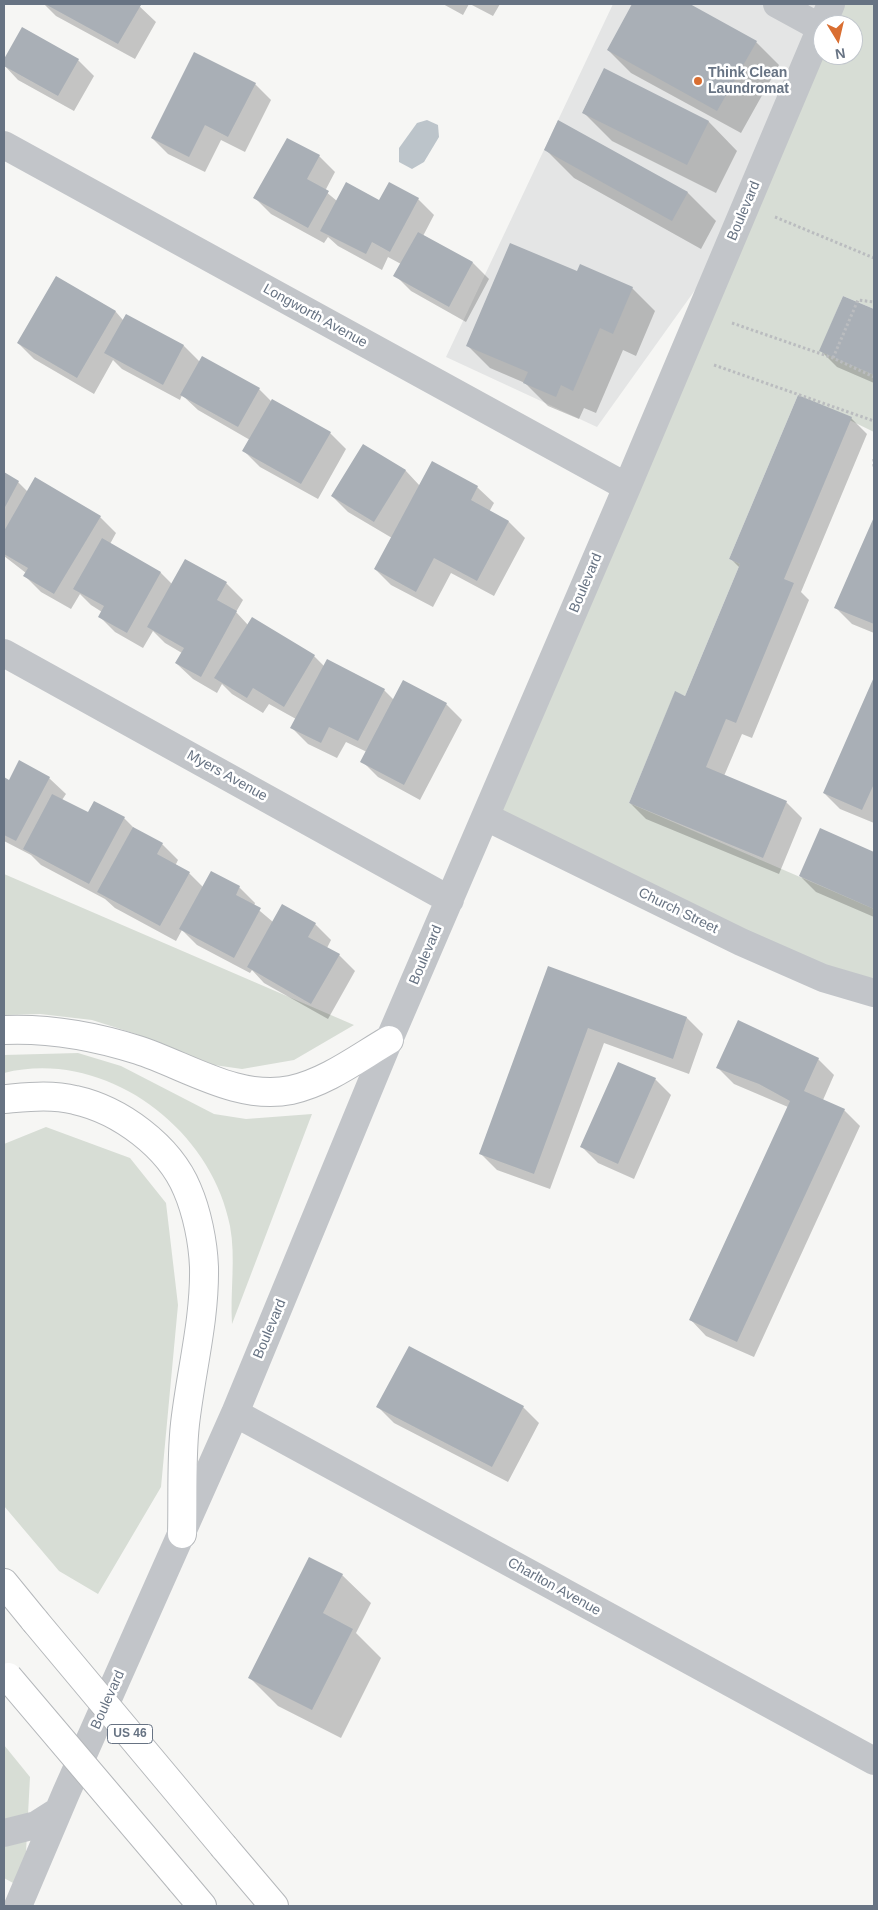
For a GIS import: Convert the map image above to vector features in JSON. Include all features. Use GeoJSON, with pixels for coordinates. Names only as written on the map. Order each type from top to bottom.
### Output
{"type":"FeatureCollection","features":[{"type":"Feature","properties":{"kind":"highway"},"geometry":{"type":"LineString","coordinates":[[4,1030],[32,1029],[91,1036],[140,1051],[230,1086],[260,1091],[290,1090],[320,1081],[389,1040]]}},
{"type":"Feature","properties":{"kind":"highway"},"geometry":{"type":"LineString","coordinates":[[4,1099],[41,1095],[76,1100],[113,1114],[144,1133],[168,1160],[187,1188],[198,1226],[204,1265],[203,1313],[185,1426],[182,1534]]}},
{"type":"Feature","properties":{"kind":"highway","name":"US 46"},"geometry":{"type":"LineString","coordinates":[[4,1583],[274,1906]]}},
{"type":"Feature","properties":{"kind":"highway"},"geometry":{"type":"LineString","coordinates":[[6,1674],[202,1906]]}},
{"type":"Feature","properties":{"kind":"street"},"geometry":{"type":"LineString","coordinates":[[777,4],[822,15]]}},
{"type":"Feature","properties":{"kind":"street","name":"Boulevard"},"geometry":{"type":"LineString","coordinates":[[18,1906],[58,1811],[235,1413],[389,1040],[684,354],[813,47]]}},
{"type":"Feature","properties":{"kind":"street","name":"Longworth Avenue"},"geometry":{"type":"LineString","coordinates":[[4,145],[627,487]]}},
{"type":"Feature","properties":{"kind":"street","name":"Myers Avenue"},"geometry":{"type":"LineString","coordinates":[[4,653],[450,900]]}},
{"type":"Feature","properties":{"kind":"street","name":"Church Street"},"geometry":{"type":"LineString","coordinates":[[486,817],[741,942],[823,978],[874,993]]}},
{"type":"Feature","properties":{"kind":"street","name":"Charlton Avenue"},"geometry":{"type":"LineString","coordinates":[[235,1413],[874,1761]]}},
{"type":"Feature","properties":{"kind":"street"},"geometry":{"type":"LineString","coordinates":[[4,1833],[36,1825],[58,1811]]}},
{"type":"Feature","properties":{"kind":"path"},"geometry":{"type":"LineString","coordinates":[[746,205],[874,258]]}},
{"type":"Feature","properties":{"kind":"path"},"geometry":{"type":"LineString","coordinates":[[833,358],[858,300],[874,302]]}},
{"type":"Feature","properties":{"kind":"path"},"geometry":{"type":"LineString","coordinates":[[701,313],[833,358],[874,377]]}},
{"type":"Feature","properties":{"kind":"path"},"geometry":{"type":"LineString","coordinates":[[684,354],[874,421]]}},
{"type":"Feature","properties":{"kind":"path"},"geometry":{"type":"LineString","coordinates":[[874,459],[874,470]]}},
{"type":"Feature","properties":{"kind":"shaded area"},"geometry":{"type":"Polygon","coordinates":[[[613,4],[874,4],[874,40],[863,55],[863,15],[813,15],[813,65],[856,65],[597,427],[446,357],[613,4]]]}},
{"type":"Feature","properties":{"kind":"shaded area"},"geometry":{"type":"Polygon","coordinates":[[[839,4],[874,4],[874,309],[843,296],[820,351],[874,375],[874,432],[798,395],[729,559],[740,564],[685,696],[675,692],[629,803],[874,909],[874,993],[486,817],[819,65],[863,65],[863,15],[834,15],[839,4]]]}},
{"type":"Feature","properties":{"kind":"shaded area"},"geometry":{"type":"Polygon","coordinates":[[[427,120],[438,125],[439,137],[424,162],[412,169],[399,162],[399,148],[417,123],[427,120]]]}},
{"type":"Feature","properties":{"kind":"shaded area"},"geometry":{"type":"Polygon","coordinates":[[[4,874],[354,1025],[294,1060],[242,1069],[214,1065],[136,1034],[92,1020],[40,1014],[4,1015],[4,874]]]}},
{"type":"Feature","properties":{"kind":"shaded area"},"geometry":{"type":"Polygon","coordinates":[[[78,1053],[121,1066],[214,1114],[246,1119],[312,1114],[232,1324],[233,1250],[230,1226],[219,1190],[201,1157],[177,1127],[147,1103],[114,1084],[79,1072],[42,1068],[4,1073],[4,1055],[78,1053]]]}},
{"type":"Feature","properties":{"kind":"shaded area"},"geometry":{"type":"Polygon","coordinates":[[[46,1127],[130,1158],[166,1203],[178,1305],[161,1487],[98,1594],[59,1571],[4,1506],[4,1144],[46,1127]]]}},
{"type":"Feature","properties":{"kind":"shaded area"},"geometry":{"type":"Polygon","coordinates":[[[4,1745],[30,1777],[24,1889],[4,1878],[4,1745]]]}},
{"type":"Feature","properties":{"kind":"building"},"geometry":{"type":"Polygon","coordinates":[[[45,4],[139,4],[141,5],[118,44],[45,4]]]}},
{"type":"Feature","properties":{"kind":"building","name":"Think Clean Laundromat"},"geometry":{"type":"Polygon","coordinates":[[[632,4],[690,4],[757,41],[717,111],[607,50],[632,4]]]}},
{"type":"Feature","properties":{"kind":"building"},"geometry":{"type":"Polygon","coordinates":[[[22,27],[79,59],[58,96],[4,66],[4,59],[22,27]]]}},
{"type":"Feature","properties":{"kind":"building"},"geometry":{"type":"Polygon","coordinates":[[[194,52],[256,83],[228,137],[205,125],[189,157],[151,138],[194,52]]]}},
{"type":"Feature","properties":{"kind":"building"},"geometry":{"type":"Polygon","coordinates":[[[604,68],[709,121],[687,165],[582,113],[604,68]]]}},
{"type":"Feature","properties":{"kind":"building"},"geometry":{"type":"Polygon","coordinates":[[[558,120],[688,192],[672,221],[544,150],[558,120]]]}},
{"type":"Feature","properties":{"kind":"building"},"geometry":{"type":"Polygon","coordinates":[[[287,138],[320,155],[307,179],[329,191],[308,228],[253,198],[287,138]]]}},
{"type":"Feature","properties":{"kind":"building"},"geometry":{"type":"Polygon","coordinates":[[[346,182],[379,200],[389,182],[419,198],[390,252],[372,242],[366,254],[320,231],[346,182]]]}},
{"type":"Feature","properties":{"kind":"building"},"geometry":{"type":"Polygon","coordinates":[[[418,232],[473,262],[449,307],[393,276],[418,232]]]}},
{"type":"Feature","properties":{"kind":"building"},"geometry":{"type":"Polygon","coordinates":[[[510,243],[577,271],[580,264],[633,287],[613,334],[600,328],[573,391],[561,385],[556,397],[523,383],[528,372],[466,346],[510,243]]]}},
{"type":"Feature","properties":{"kind":"building"},"geometry":{"type":"Polygon","coordinates":[[[56,276],[116,311],[77,378],[17,343],[56,276]]]}},
{"type":"Feature","properties":{"kind":"building"},"geometry":{"type":"Polygon","coordinates":[[[843,296],[874,309],[874,375],[819,351],[843,296]]]}},
{"type":"Feature","properties":{"kind":"building"},"geometry":{"type":"Polygon","coordinates":[[[126,314],[184,345],[163,385],[104,353],[126,314]]]}},
{"type":"Feature","properties":{"kind":"building"},"geometry":{"type":"Polygon","coordinates":[[[202,356],[260,388],[238,427],[180,395],[202,356]]]}},
{"type":"Feature","properties":{"kind":"building"},"geometry":{"type":"Polygon","coordinates":[[[798,395],[852,417],[784,579],[794,583],[736,723],[726,719],[706,767],[787,801],[763,858],[629,803],[675,691],[685,696],[740,564],[729,559],[798,395]]]}},
{"type":"Feature","properties":{"kind":"building"},"geometry":{"type":"Polygon","coordinates":[[[272,399],[331,432],[301,484],[242,451],[272,399]]]}},
{"type":"Feature","properties":{"kind":"building"},"geometry":{"type":"Polygon","coordinates":[[[363,444],[406,470],[374,522],[331,496],[363,444]]]}},
{"type":"Feature","properties":{"kind":"building"},"geometry":{"type":"Polygon","coordinates":[[[432,461],[478,486],[471,500],[509,521],[477,581],[434,558],[416,592],[374,569],[432,461]]]}},
{"type":"Feature","properties":{"kind":"building"},"geometry":{"type":"Polygon","coordinates":[[[4,472],[19,481],[4,509],[4,472]]]}},
{"type":"Feature","properties":{"kind":"building"},"geometry":{"type":"Polygon","coordinates":[[[35,477],[101,516],[54,594],[23,576],[28,568],[4,554],[4,531],[35,477]]]}},
{"type":"Feature","properties":{"kind":"building"},"geometry":{"type":"Polygon","coordinates":[[[874,517],[874,624],[834,608],[874,517]]]}},
{"type":"Feature","properties":{"kind":"building"},"geometry":{"type":"Polygon","coordinates":[[[102,538],[161,572],[127,633],[98,617],[104,606],[73,589],[102,538]]]}},
{"type":"Feature","properties":{"kind":"building"},"geometry":{"type":"Polygon","coordinates":[[[185,559],[227,582],[217,600],[237,611],[201,677],[175,663],[184,648],[147,627],[185,559]]]}},
{"type":"Feature","properties":{"kind":"building"},"geometry":{"type":"Polygon","coordinates":[[[252,617],[315,655],[284,707],[253,688],[247,698],[214,678],[252,617]]]}},
{"type":"Feature","properties":{"kind":"building"},"geometry":{"type":"Polygon","coordinates":[[[327,659],[385,689],[358,741],[329,727],[321,743],[290,728],[327,659]]]}},
{"type":"Feature","properties":{"kind":"building"},"geometry":{"type":"Polygon","coordinates":[[[874,677],[874,784],[862,810],[823,793],[874,677]]]}},
{"type":"Feature","properties":{"kind":"building"},"geometry":{"type":"Polygon","coordinates":[[[403,680],[447,703],[404,785],[360,762],[403,680]]]}},
{"type":"Feature","properties":{"kind":"building"},"geometry":{"type":"Polygon","coordinates":[[[19,760],[50,777],[16,841],[4,835],[4,777],[9,780],[19,760]]]}},
{"type":"Feature","properties":{"kind":"building"},"geometry":{"type":"Polygon","coordinates":[[[52,794],[88,812],[94,801],[125,817],[89,884],[23,849],[52,794]]]}},
{"type":"Feature","properties":{"kind":"building"},"geometry":{"type":"Polygon","coordinates":[[[133,827],[163,843],[157,854],[190,872],[160,926],[97,892],[133,827]]]}},
{"type":"Feature","properties":{"kind":"building"},"geometry":{"type":"Polygon","coordinates":[[[820,828],[874,852],[874,909],[799,876],[820,828]]]}},
{"type":"Feature","properties":{"kind":"building"},"geometry":{"type":"Polygon","coordinates":[[[211,871],[240,886],[236,895],[261,908],[234,958],[179,929],[211,871]]]}},
{"type":"Feature","properties":{"kind":"building"},"geometry":{"type":"Polygon","coordinates":[[[282,904],[316,923],[308,937],[340,954],[311,1004],[247,967],[282,904]]]}},
{"type":"Feature","properties":{"kind":"building"},"geometry":{"type":"Polygon","coordinates":[[[548,966],[687,1017],[673,1059],[588,1028],[534,1174],[479,1154],[548,966]]]}},
{"type":"Feature","properties":{"kind":"building"},"geometry":{"type":"Polygon","coordinates":[[[738,1020],[819,1058],[804,1091],[845,1109],[737,1342],[689,1320],[790,1101],[759,1084],[716,1068],[738,1020]]]}},
{"type":"Feature","properties":{"kind":"building"},"geometry":{"type":"Polygon","coordinates":[[[618,1062],[656,1078],[618,1164],[580,1147],[618,1062]]]}},
{"type":"Feature","properties":{"kind":"building"},"geometry":{"type":"Polygon","coordinates":[[[409,1346],[524,1406],[492,1467],[376,1407],[409,1346]]]}},
{"type":"Feature","properties":{"kind":"building"},"geometry":{"type":"Polygon","coordinates":[[[309,1557],[343,1574],[323,1613],[353,1629],[312,1710],[248,1678],[309,1557]]]}},
{"type":"Feature","properties":{"kind":"place","name":"Think Clean Laundromat"},"geometry":{"type":"Point","coordinates":[698,81]}}]}
